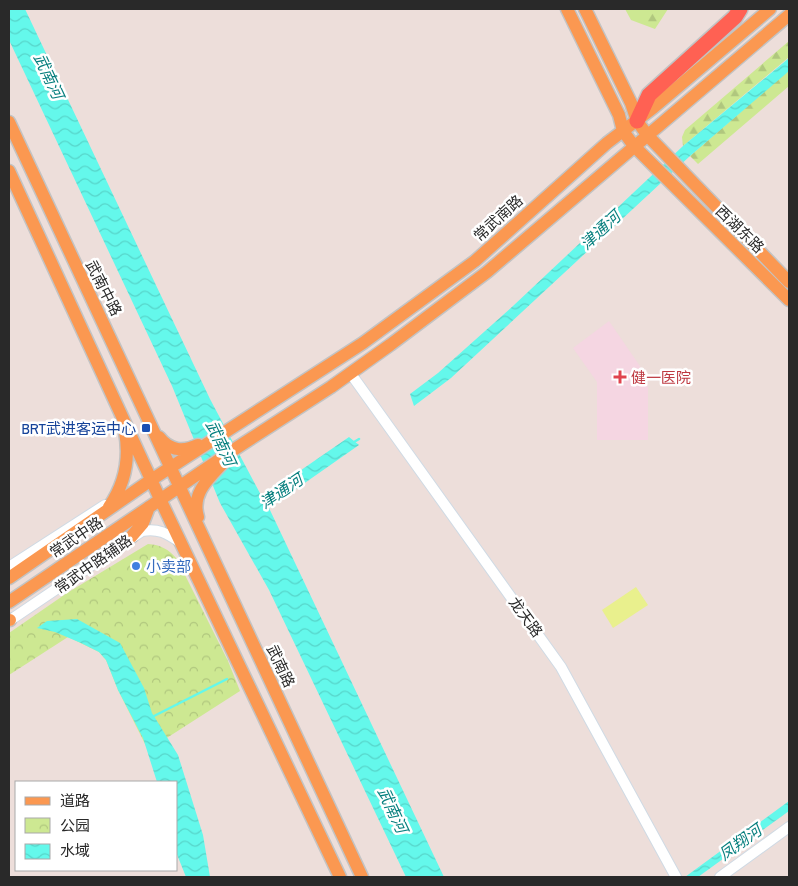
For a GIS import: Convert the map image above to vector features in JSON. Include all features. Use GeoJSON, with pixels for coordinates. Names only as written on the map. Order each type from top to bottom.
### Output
{"type":"FeatureCollection","features":[{"type":"Feature","properties":{"kind":"highway"},"geometry":{"type":"LineString","coordinates":[[637,121],[650,95],[735,17],[740,9]]}},
{"type":"Feature","properties":{"kind":"main road"},"geometry":{"type":"LineString","coordinates":[[567,9],[619,115],[623,131],[634,146]]}},
{"type":"Feature","properties":{"kind":"main road"},"geometry":{"type":"LineString","coordinates":[[585,9],[631,103],[637,121]]}},
{"type":"Feature","properties":{"kind":"main road","name":"常武南路"},"geometry":{"type":"LineString","coordinates":[[191,451],[230,429],[363,343],[475,261],[623,131],[770,9]]}},
{"type":"Feature","properties":{"kind":"main road"},"geometry":{"type":"LineString","coordinates":[[180,486],[203,477],[238,447],[351,374],[487,272],[789,15]]}},
{"type":"Feature","properties":{"kind":"main road","name":"西湖东路"},"geometry":{"type":"LineString","coordinates":[[637,121],[662,152],[789,282]]}},
{"type":"Feature","properties":{"kind":"main road","name":"武南中路"},"geometry":{"type":"LineString","coordinates":[[9,122],[171,468]]}},
{"type":"Feature","properties":{"kind":"main road","name":"西湖东路"},"geometry":{"type":"LineString","coordinates":[[634,146],[650,165],[789,300]]}},
{"type":"Feature","properties":{"kind":"main road"},"geometry":{"type":"LineString","coordinates":[[9,171],[160,499],[340,877]]}},
{"type":"Feature","properties":{"kind":"main road"},"geometry":{"type":"LineString","coordinates":[[104,513],[114,500],[127,465],[128,446],[120,411]]}},
{"type":"Feature","properties":{"kind":"main road"},"geometry":{"type":"LineString","coordinates":[[154,430],[164,443],[176,450],[191,451]]}},
{"type":"Feature","properties":{"kind":"main road"},"geometry":{"type":"LineString","coordinates":[[171,468],[191,451]]}},
{"type":"Feature","properties":{"kind":"main road","name":"常武中路"},"geometry":{"type":"LineString","coordinates":[[9,578],[171,468]]}},
{"type":"Feature","properties":{"kind":"main road","name":"武南路"},"geometry":{"type":"LineString","coordinates":[[171,468],[362,877]]}},
{"type":"Feature","properties":{"kind":"main road"},"geometry":{"type":"LineString","coordinates":[[203,477],[195,508],[206,543]]}},
{"type":"Feature","properties":{"kind":"main road","name":"常武中路"},"geometry":{"type":"LineString","coordinates":[[9,602],[180,486]]}},
{"type":"Feature","properties":{"kind":"main road"},"geometry":{"type":"LineString","coordinates":[[131,537],[142,523],[150,507]]}},
{"type":"Feature","properties":{"kind":"street","name":"龙天路"},"geometry":{"type":"LineString","coordinates":[[351,374],[562,667],[676,877]]}},
{"type":"Feature","properties":{"kind":"street"},"geometry":{"type":"LineString","coordinates":[[9,567],[114,500],[152,480]]}},
{"type":"Feature","properties":{"kind":"street","name":"常武中路辅路"},"geometry":{"type":"LineString","coordinates":[[9,621],[142,531],[154,529],[166,532],[182,543]]}},
{"type":"Feature","properties":{"kind":"street"},"geometry":{"type":"LineString","coordinates":[[720,877],[789,827]]}},
{"type":"Feature","properties":{"kind":"street"},"geometry":{"type":"LineString","coordinates":[[730,877],[789,834]]}},
{"type":"Feature","properties":{"kind":"shaded area","name":"健一医院"},"geometry":{"type":"Polygon","coordinates":[[[609,321],[644,372],[648,388],[648,440],[597,440],[597,382],[573,348],[609,321]]]}},
{"type":"Feature","properties":{"kind":"green space"},"geometry":{"type":"Polygon","coordinates":[[[625,9],[668,9],[655,29],[631,20],[625,9]]]}},
{"type":"Feature","properties":{"kind":"green space"},"geometry":{"type":"Polygon","coordinates":[[[789,41],[789,57],[683,146],[682,137],[685,130],[789,41]]]}},
{"type":"Feature","properties":{"kind":"green space"},"geometry":{"type":"Polygon","coordinates":[[[789,70],[789,86],[698,164],[690,156],[789,70]]]}},
{"type":"Feature","properties":{"kind":"green space"},"geometry":{"type":"Polygon","coordinates":[[[148,544],[164,548],[177,559],[228,661],[240,691],[148,750],[118,690],[106,660],[99,652],[68,637],[9,675],[9,633],[67,593],[148,544]]]}},
{"type":"Feature","properties":{"kind":"green space"},"geometry":{"type":"Polygon","coordinates":[[[636,587],[648,605],[613,628],[602,610],[636,587]]]}},
{"type":"Feature","properties":{"kind":"water","name":"武南河"},"geometry":{"type":"Polygon","coordinates":[[[9,9],[25,9],[210,399],[262,497],[349,437],[359,445],[269,508],[444,877],[406,877],[269,590],[220,503],[172,386],[9,40],[9,9]]]}},
{"type":"Feature","properties":{"kind":"water"},"geometry":{"type":"Polygon","coordinates":[[[789,58],[789,71],[690,156],[451,378],[414,406],[410,394],[438,373],[513,306],[683,146],[789,58]]]}},
{"type":"Feature","properties":{"kind":"water"},"geometry":{"type":"Polygon","coordinates":[[[77,619],[120,643],[144,688],[152,713],[178,755],[203,835],[210,877],[186,877],[178,857],[178,781],[157,781],[143,738],[118,690],[106,660],[99,652],[81,643],[55,632],[37,628],[47,621],[77,619]]]}},
{"type":"Feature","properties":{"kind":"water","name":"凤翔河"},"geometry":{"type":"Polygon","coordinates":[[[789,801],[789,811],[698,877],[685,877],[789,801]]]}},
{"type":"Feature","properties":{"kind":"waterway","name":"津通河"},"geometry":{"type":"LineString","coordinates":[[354,442],[359,439]]}},
{"type":"Feature","properties":{"kind":"waterway"},"geometry":{"type":"LineString","coordinates":[[152,717],[227,679]]}},
{"type":"Feature","properties":{"kind":"place","name":"健一医院"},"geometry":{"type":"Point","coordinates":[620,377]}},
{"type":"Feature","properties":{"kind":"place","name":"BRT武进客运中心"},"geometry":{"type":"Point","coordinates":[146,428]}},
{"type":"Feature","properties":{"kind":"place","name":"小卖部"},"geometry":{"type":"Point","coordinates":[136,566]}}]}
